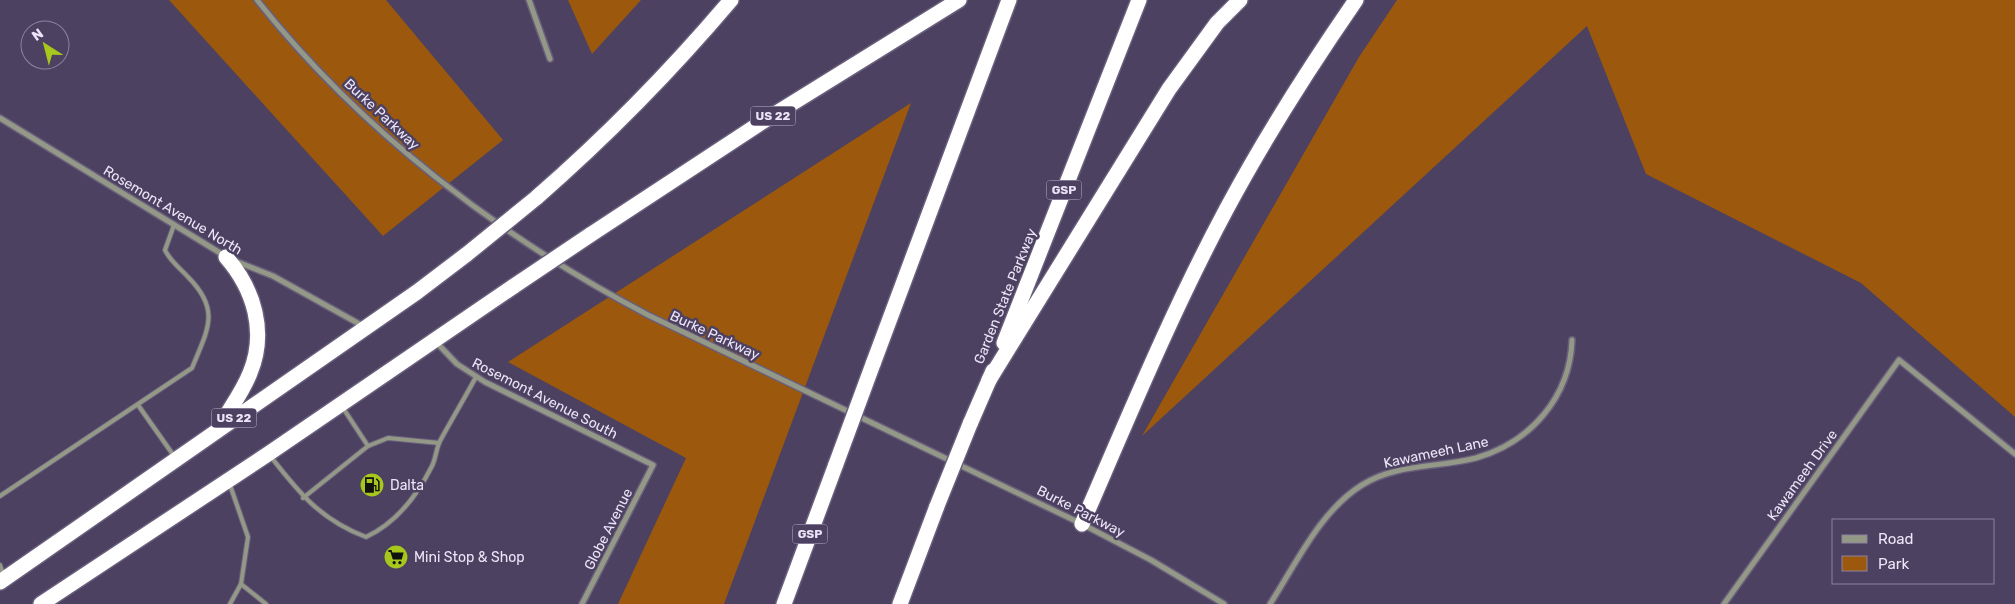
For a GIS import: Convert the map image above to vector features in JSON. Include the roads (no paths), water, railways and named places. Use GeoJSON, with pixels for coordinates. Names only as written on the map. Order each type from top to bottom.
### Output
{"type":"FeatureCollection","features":[{"type":"Feature","properties":{"kind":"highway","name":"US 22"},"geometry":{"type":"LineString","coordinates":[[1,575],[176,458],[366,327],[467,254],[536,198],[608,133],[646,96],[730,0]]}},
{"type":"Feature","properties":{"kind":"highway","name":"US 22"},"geometry":{"type":"LineString","coordinates":[[41,604],[268,454],[590,235],[759,124],[959,0]]}},
{"type":"Feature","properties":{"kind":"highway","name":"GSP"},"geometry":{"type":"LineString","coordinates":[[784,604],[1009,0]]}},
{"type":"Feature","properties":{"kind":"highway","name":"Garden State Parkway"},"geometry":{"type":"LineString","coordinates":[[900,604],[937,506],[989,380],[1139,0]]}},
{"type":"Feature","properties":{"kind":"highway"},"geometry":{"type":"LineString","coordinates":[[989,380],[1169,89],[1217,23],[1240,0]]}},
{"type":"Feature","properties":{"kind":"highway"},"geometry":{"type":"LineString","coordinates":[[1082,524],[1163,341],[1226,211],[1292,96],[1356,0]]}},
{"type":"Feature","properties":{"kind":"highway"},"geometry":{"type":"LineString","coordinates":[[218,429],[250,373],[256,356],[258,338],[255,307],[250,292],[243,278],[226,257]]}},
{"type":"Feature","properties":{"kind":"street","name":"Burke Parkway"},"geometry":{"type":"LineString","coordinates":[[257,0],[315,66],[418,162],[488,217],[581,278],[648,315],[1082,524],[1151,560],[1224,604]]}},
{"type":"Feature","properties":{"kind":"street"},"geometry":{"type":"LineString","coordinates":[[530,0],[550,59]]}},
{"type":"Feature","properties":{"kind":"street","name":"Rosemont Avenue North"},"geometry":{"type":"LineString","coordinates":[[0,118],[226,257],[273,276],[366,327]]}},
{"type":"Feature","properties":{"kind":"street","name":"Rosemont Avenue South"},"geometry":{"type":"LineString","coordinates":[[435,340],[457,364],[476,378],[653,465]]}},
{"type":"Feature","properties":{"kind":"street","name":"Kawameeh Lane"},"geometry":{"type":"LineString","coordinates":[[1270,604],[1324,520],[1350,493],[1372,479],[1399,470],[1476,458],[1496,451],[1529,432],[1548,411],[1565,380],[1571,360],[1572,340]]}},
{"type":"Feature","properties":{"kind":"street","name":"Kawameeh Drive"},"geometry":{"type":"LineString","coordinates":[[1724,604],[1899,360],[2015,454]]}},
{"type":"Feature","properties":{"kind":"street","name":"Globe Avenue"},"geometry":{"type":"LineString","coordinates":[[582,604],[653,465]]}},
{"type":"Feature","properties":{"kind":"lane"},"geometry":{"type":"LineString","coordinates":[[0,496],[192,368],[205,338],[210,310],[202,290],[169,258],[166,250],[174,225]]}},
{"type":"Feature","properties":{"kind":"lane"},"geometry":{"type":"LineString","coordinates":[[268,454],[303,498],[344,529],[366,537],[385,528],[403,510],[433,464],[439,443],[476,378]]}},
{"type":"Feature","properties":{"kind":"lane"},"geometry":{"type":"LineString","coordinates":[[138,405],[176,458]]}},
{"type":"Feature","properties":{"kind":"lane"},"geometry":{"type":"LineString","coordinates":[[340,405],[368,446]]}},
{"type":"Feature","properties":{"kind":"lane"},"geometry":{"type":"LineString","coordinates":[[303,498],[368,446],[388,438],[439,443]]}},
{"type":"Feature","properties":{"kind":"lane"},"geometry":{"type":"LineString","coordinates":[[228,480],[248,537],[241,584],[230,604]]}},
{"type":"Feature","properties":{"kind":"lane"},"geometry":{"type":"LineString","coordinates":[[241,584],[266,604]]}},
{"type":"Feature","properties":{"kind":"place","name":"Dalta"},"geometry":{"type":"Point","coordinates":[372,485]}},
{"type":"Feature","properties":{"kind":"place","name":"Mini Stop & Shop"},"geometry":{"type":"Point","coordinates":[396,557]}}]}
